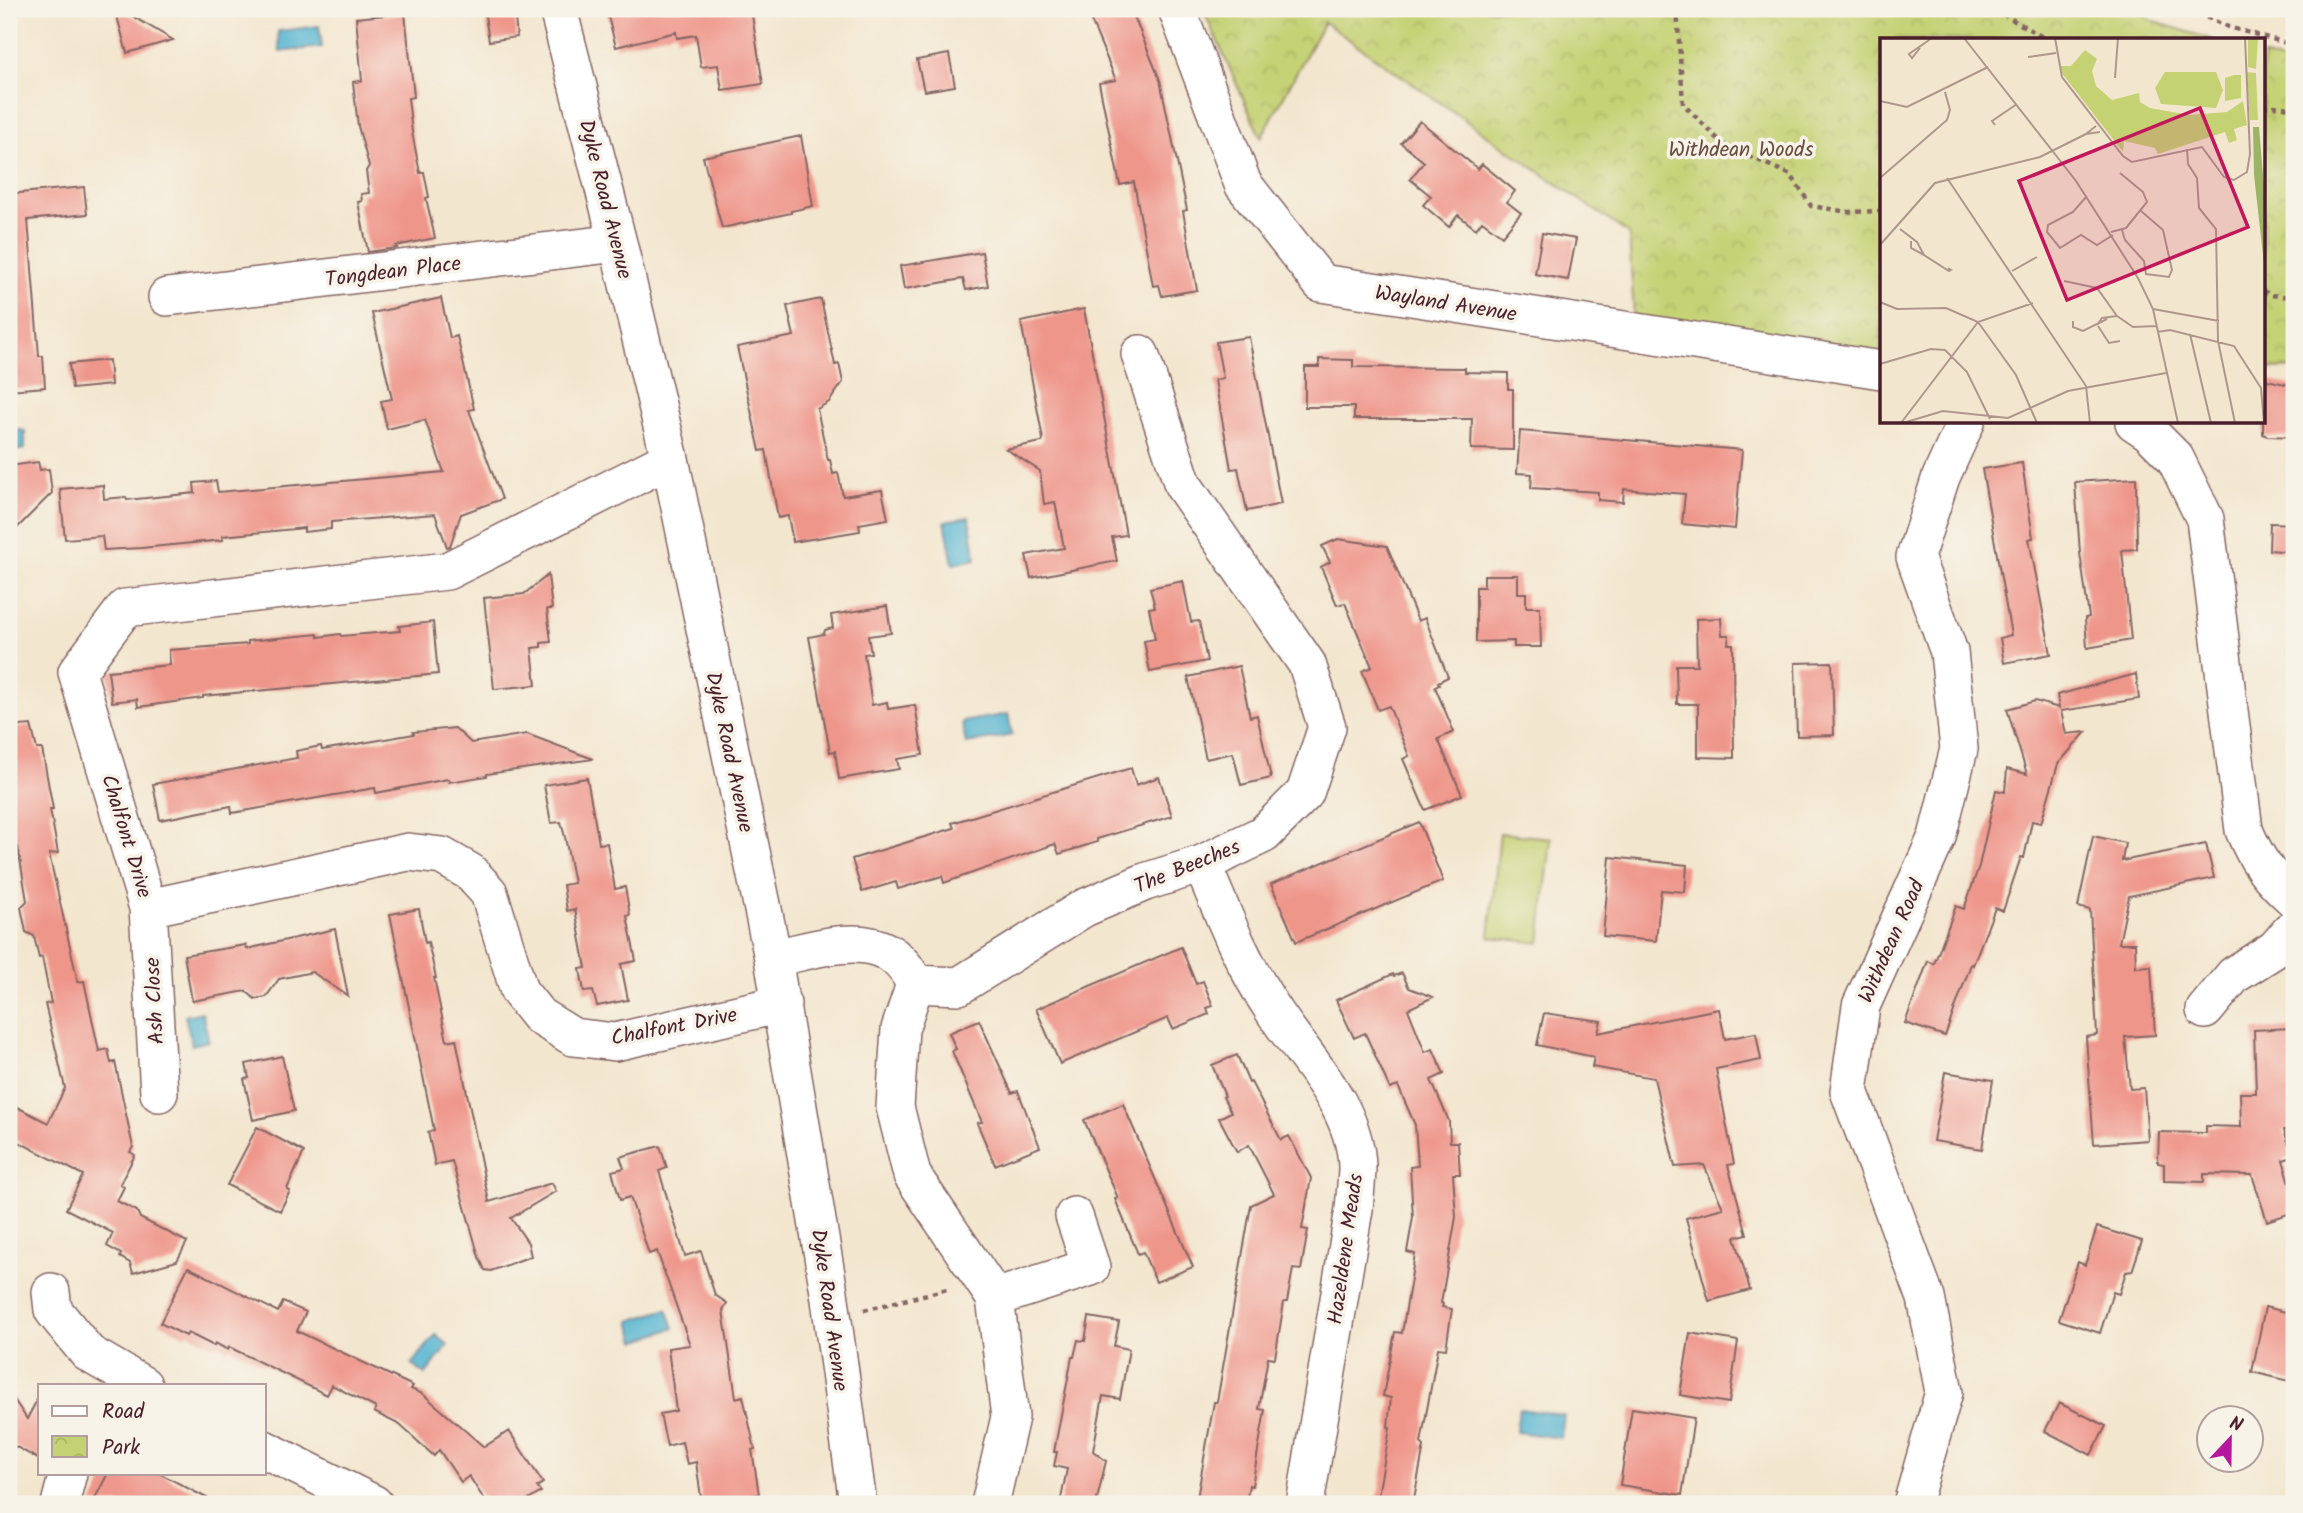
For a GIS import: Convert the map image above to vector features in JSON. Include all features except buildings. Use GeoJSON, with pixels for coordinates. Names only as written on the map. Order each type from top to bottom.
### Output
{"type":"FeatureCollection","features":[{"type":"Feature","properties":{"kind":"street","name":"Dyke Road Avenue"},"geometry":{"type":"LineString","coordinates":[[558,9],[670,459],[773,958],[832,1316],[858,1504]]}},
{"type":"Feature","properties":{"kind":"street","name":"Wayland Avenue"},"geometry":{"type":"LineString","coordinates":[[1177,9],[1243,184],[1321,283],[1880,370]]}},
{"type":"Feature","properties":{"kind":"street","name":"Tongdean Place"},"geometry":{"type":"LineString","coordinates":[[167,297],[618,243]]}},
{"type":"Feature","properties":{"kind":"street","name":"The Beeches"},"geometry":{"type":"LineString","coordinates":[[915,984],[959,986],[1084,908],[1145,882],[1202,864],[1264,834],[1305,793],[1327,727],[1307,664],[1183,485],[1140,354]]}},
{"type":"Feature","properties":{"kind":"street","name":"Withdean Road"},"geometry":{"type":"LineString","coordinates":[[1912,1504],[1944,1392],[1926,1298],[1849,1091],[1861,1006],[1937,837],[1959,749],[1949,652],[1915,557],[1941,477],[1965,424]]}},
{"type":"Feature","properties":{"kind":"street"},"geometry":{"type":"LineString","coordinates":[[2137,424],[2175,458],[2205,519],[2244,830],[2254,855],[2278,885],[2294,899]]}},
{"type":"Feature","properties":{"kind":"street","name":"Chalfont Drive"},"geometry":{"type":"LineString","coordinates":[[670,459],[447,571],[125,608],[77,673],[148,908],[408,852],[442,856],[470,872],[489,893],[519,991],[539,1016],[573,1037],[615,1042],[782,1004]]}},
{"type":"Feature","properties":{"kind":"street","name":"Hazeldene Meads"},"geometry":{"type":"LineString","coordinates":[[1202,864],[1244,960],[1272,1009],[1314,1066],[1345,1116],[1357,1164],[1354,1209],[1305,1504]]}},
{"type":"Feature","properties":{"kind":"street","name":"Ash Close"},"geometry":{"type":"LineString","coordinates":[[148,908],[159,1093]]}},
{"type":"Feature","properties":{"kind":"street"},"geometry":{"type":"LineString","coordinates":[[2205,1010],[2234,975],[2275,949],[2294,927]]}},
{"type":"Feature","properties":{"kind":"street"},"geometry":{"type":"LineString","coordinates":[[773,958],[847,944],[870,944],[894,954],[907,968],[915,984],[900,1029],[895,1107],[912,1175],[989,1289],[1010,1417],[990,1504]]}},
{"type":"Feature","properties":{"kind":"street"},"geometry":{"type":"LineString","coordinates":[[989,1289],[1091,1267],[1074,1216]]}},
{"type":"Feature","properties":{"kind":"street"},"geometry":{"type":"LineString","coordinates":[[51,1292],[53,1310],[88,1353],[102,1377],[138,1384]]}},
{"type":"Feature","properties":{"kind":"street"},"geometry":{"type":"LineString","coordinates":[[266,1450],[374,1504]]}},
{"type":"Feature","properties":{"kind":"street"},"geometry":{"type":"LineString","coordinates":[[60,1504],[68,1474]]}},
{"type":"Feature","properties":{"kind":"path"},"geometry":{"type":"LineString","coordinates":[[1677,9],[1683,104],[1724,145],[1791,176],[1811,206],[1849,212],[1880,211]]}},
{"type":"Feature","properties":{"kind":"path"},"geometry":{"type":"LineString","coordinates":[[1994,9],[2045,38]]}},
{"type":"Feature","properties":{"kind":"path"},"geometry":{"type":"LineString","coordinates":[[2188,9],[2228,27],[2294,45]]}},
{"type":"Feature","properties":{"kind":"path"},"geometry":{"type":"LineString","coordinates":[[2264,105],[2294,108]]}},
{"type":"Feature","properties":{"kind":"path"},"geometry":{"type":"LineString","coordinates":[[2264,292],[2270,295],[2294,297]]}},
{"type":"Feature","properties":{"kind":"path"},"geometry":{"type":"LineString","coordinates":[[832,1316],[989,1289]]}},
{"type":"Feature","properties":{"kind":"green space","name":"Withdean Woods"},"geometry":{"type":"Polygon","coordinates":[[[1203,9],[2134,9],[2155,22],[2207,38],[1880,38],[1880,358],[1634,318],[1629,234],[1324,22],[1261,138],[1203,9]]]}},
{"type":"Feature","properties":{"kind":"green space"},"geometry":{"type":"Polygon","coordinates":[[[2264,56],[2294,66],[2294,368],[2264,369],[2264,56]]]}},
{"type":"Feature","properties":{"kind":"green space"},"geometry":{"type":"Polygon","coordinates":[[[1500,833],[1551,838],[1540,943],[1489,937],[1500,833]]]}},
{"type":"Feature","properties":{"kind":"water"},"geometry":{"type":"Polygon","coordinates":[[[319,26],[322,47],[280,52],[278,31],[319,26]]]}},
{"type":"Feature","properties":{"kind":"water"},"geometry":{"type":"Polygon","coordinates":[[[9,428],[25,431],[25,449],[9,451],[9,428]]]}},
{"type":"Feature","properties":{"kind":"water"},"geometry":{"type":"Polygon","coordinates":[[[969,517],[976,559],[953,564],[945,521],[969,517]]]}},
{"type":"Feature","properties":{"kind":"water"},"geometry":{"type":"Polygon","coordinates":[[[1008,714],[1012,735],[966,744],[962,722],[1008,714]]]}},
{"type":"Feature","properties":{"kind":"water"},"geometry":{"type":"Polygon","coordinates":[[[202,1012],[209,1041],[192,1045],[185,1016],[202,1012]]]}},
{"type":"Feature","properties":{"kind":"water"},"geometry":{"type":"Polygon","coordinates":[[[667,1309],[674,1328],[636,1341],[630,1321],[667,1309]]]}},
{"type":"Feature","properties":{"kind":"water"},"geometry":{"type":"Polygon","coordinates":[[[436,1335],[448,1345],[425,1375],[412,1364],[436,1335]]]}},
{"type":"Feature","properties":{"kind":"water"},"geometry":{"type":"Polygon","coordinates":[[[1519,1409],[1564,1415],[1561,1438],[1516,1432],[1519,1409]]]}}]}
